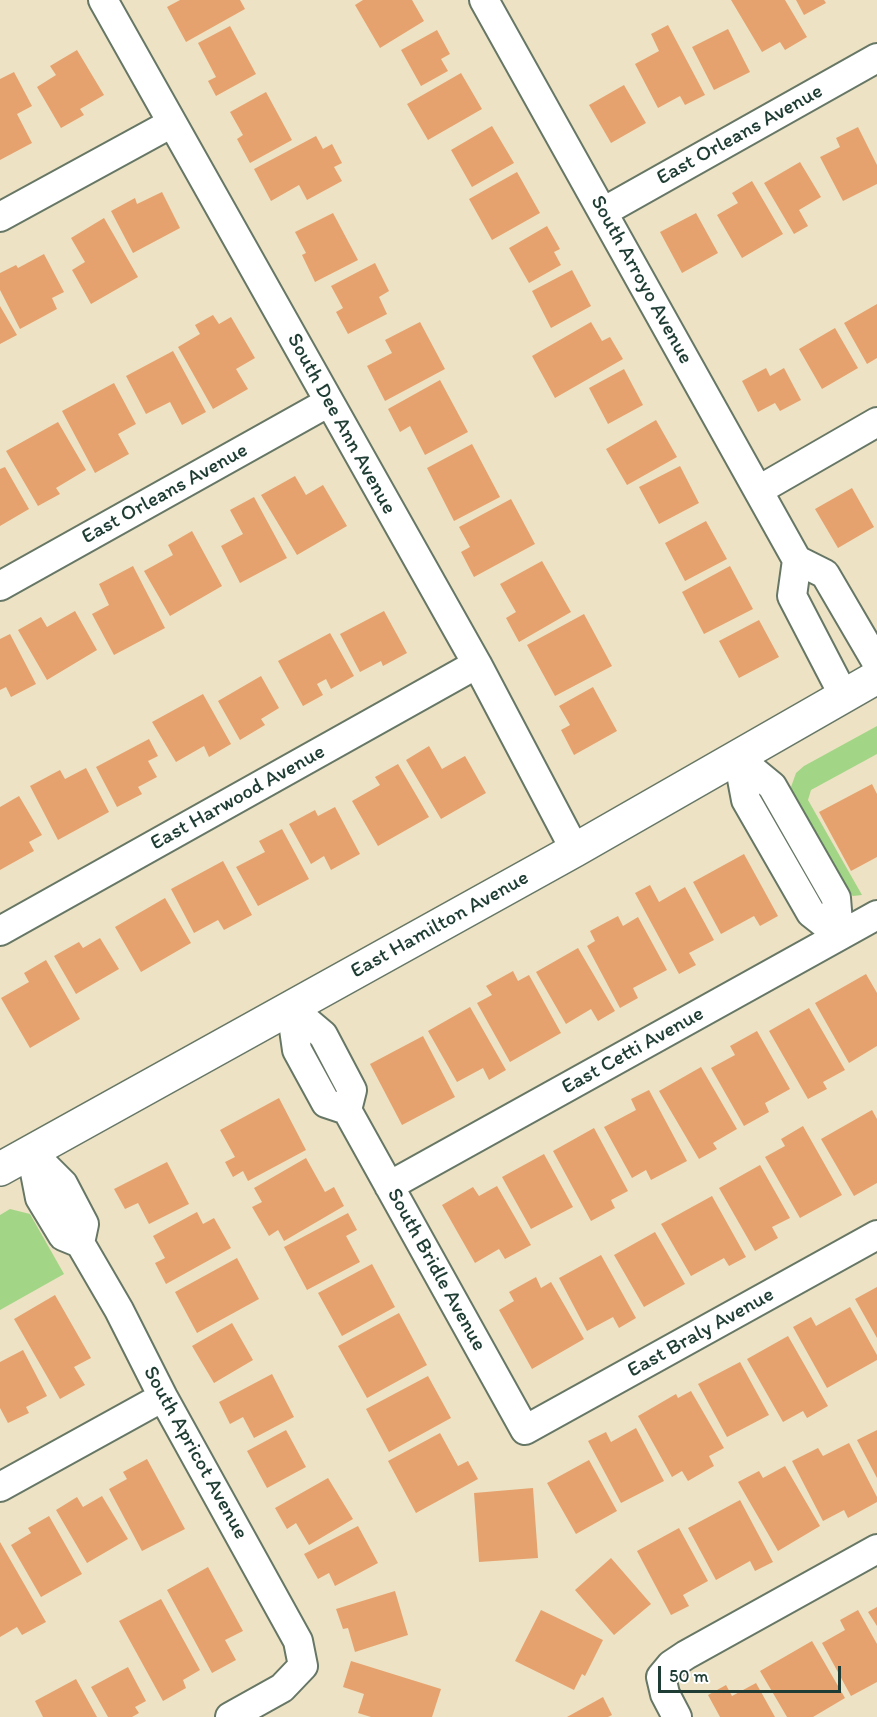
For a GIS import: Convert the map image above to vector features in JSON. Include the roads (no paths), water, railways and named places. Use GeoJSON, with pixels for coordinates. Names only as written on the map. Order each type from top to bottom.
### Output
{"type":"FeatureCollection","features":[{"type":"Feature","properties":{"kind":"street","name":"South Dee Ann Avenue"},"geometry":{"type":"LineString","coordinates":[[103,0],[477,664],[575,850]]}},
{"type":"Feature","properties":{"kind":"street","name":"South Arroyo Avenue"},"geometry":{"type":"LineString","coordinates":[[484,0],[797,560]]}},
{"type":"Feature","properties":{"kind":"street","name":"East Orleans Avenue"},"geometry":{"type":"LineString","coordinates":[[603,212],[877,58]]}},
{"type":"Feature","properties":{"kind":"street"},"geometry":{"type":"LineString","coordinates":[[0,217],[172,123]]}},
{"type":"Feature","properties":{"kind":"street","name":"East Orleans Avenue"},"geometry":{"type":"LineString","coordinates":[[0,586],[329,402]]}},
{"type":"Feature","properties":{"kind":"street"},"geometry":{"type":"LineString","coordinates":[[759,490],[877,422]]}},
{"type":"Feature","properties":{"kind":"street"},"geometry":{"type":"LineString","coordinates":[[844,696],[792,596],[797,560],[825,574],[877,663]]}},
{"type":"Feature","properties":{"kind":"street","name":"East Harwood Avenue"},"geometry":{"type":"LineString","coordinates":[[0,931],[477,664]]}},
{"type":"Feature","properties":{"kind":"street","name":"East Hamilton Avenue"},"geometry":{"type":"LineString","coordinates":[[0,1169],[575,850],[877,677]]}},
{"type":"Feature","properties":{"kind":"street"},"geometry":{"type":"LineString","coordinates":[[738,758],[772,786],[778,796],[836,898],[839,935],[811,913],[746,800],[738,758]]}},
{"type":"Feature","properties":{"kind":"street","name":"East Cetti Avenue"},"geometry":{"type":"LineString","coordinates":[[389,1186],[877,915]]}},
{"type":"Feature","properties":{"kind":"street","name":"South Bridle Avenue"},"geometry":{"type":"LineString","coordinates":[[291,1008],[297,1050],[326,1103],[347,1110],[525,1430]]}},
{"type":"Feature","properties":{"kind":"street","name":"South Apricot Avenue"},"geometry":{"type":"LineString","coordinates":[[31,1152],[40,1198],[63,1236],[80,1243],[119,1310],[163,1397],[298,1641],[303,1666],[282,1688],[230,1717]]}},
{"type":"Feature","properties":{"kind":"street","name":"East Braly Avenue"},"geometry":{"type":"LineString","coordinates":[[525,1430],[877,1235]]}},
{"type":"Feature","properties":{"kind":"street"},"geometry":{"type":"LineString","coordinates":[[0,1487],[163,1397]]}},
{"type":"Feature","properties":{"kind":"street"},"geometry":{"type":"LineString","coordinates":[[678,1717],[665,1694],[661,1677],[670,1665],[877,1550]]}}]}
